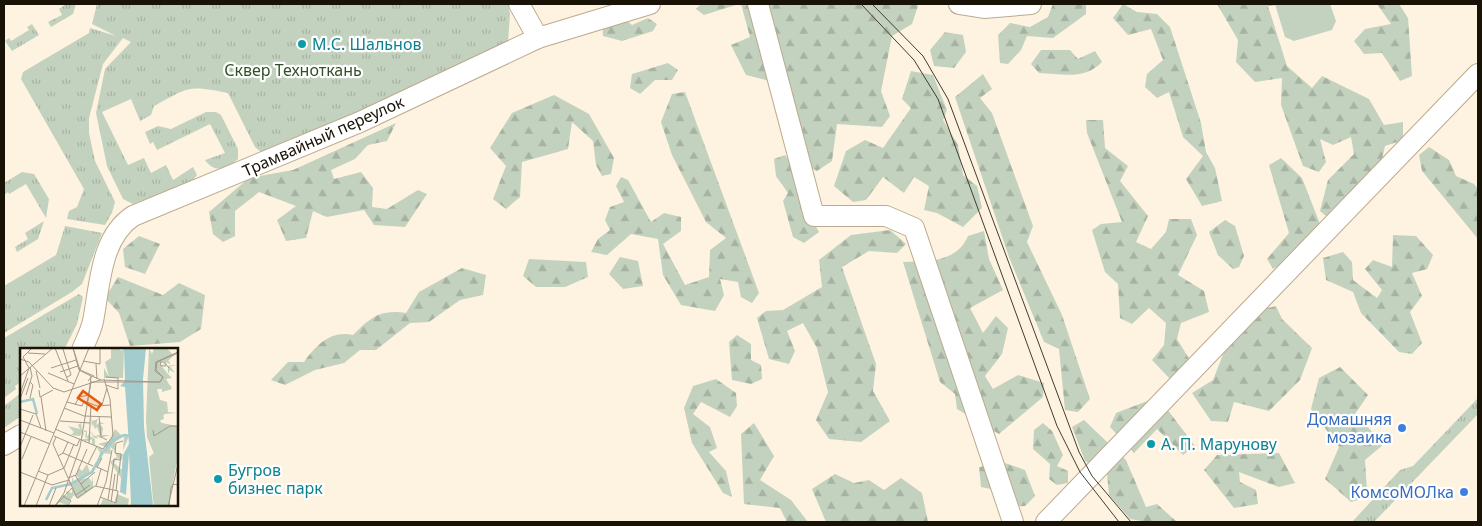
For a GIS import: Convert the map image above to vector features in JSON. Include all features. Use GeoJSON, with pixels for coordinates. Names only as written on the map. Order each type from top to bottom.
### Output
{"type":"FeatureCollection","features":[{"type":"Feature","properties":{"kind":"street"},"geometry":{"type":"LineString","coordinates":[[519,4],[538,38]]}},
{"type":"Feature","properties":{"kind":"street","name":"Трамвайный переулок"},"geometry":{"type":"LineString","coordinates":[[83,348],[92,323],[100,274],[116,232],[124,222],[133,216],[360,122],[538,38],[650,4]]}},
{"type":"Feature","properties":{"kind":"street"},"geometry":{"type":"LineString","coordinates":[[758,4],[814,216],[886,216],[914,228],[1013,522]]}},
{"type":"Feature","properties":{"kind":"street"},"geometry":{"type":"LineString","coordinates":[[959,4],[984,8],[1031,4]]}},
{"type":"Feature","properties":{"kind":"street"},"geometry":{"type":"LineString","coordinates":[[1046,522],[1478,74]]}},
{"type":"Feature","properties":{"kind":"street"},"geometry":{"type":"LineString","coordinates":[[4,445],[20,436]]}},
{"type":"Feature","properties":{"kind":"green space"},"geometry":{"type":"Polygon","coordinates":[[[66,4],[76,4],[73,14],[51,27],[48,22],[62,15],[59,9],[66,4]]]}},
{"type":"Feature","properties":{"kind":"green space","name":"Сквер Техноткань"},"geometry":{"type":"Polygon","coordinates":[[[97,4],[508,4],[510,14],[508,42],[425,84],[262,153],[255,147],[228,93],[204,89],[182,91],[154,106],[151,115],[140,121],[131,99],[102,112],[128,165],[144,158],[151,173],[166,165],[173,180],[193,167],[197,175],[192,181],[133,204],[123,199],[107,166],[96,113],[105,69],[131,42],[123,38],[103,64],[89,118],[89,133],[95,161],[115,202],[112,213],[105,225],[67,219],[69,211],[77,207],[84,189],[21,79],[23,72],[89,33],[90,28],[116,36],[92,24],[97,4]]]}},
{"type":"Feature","properties":{"kind":"green space"},"geometry":{"type":"Polygon","coordinates":[[[701,4],[739,4],[704,15],[696,9],[701,4]]]}},
{"type":"Feature","properties":{"kind":"green space"},"geometry":{"type":"Polygon","coordinates":[[[741,4],[915,4],[918,6],[912,24],[892,36],[881,91],[890,116],[882,127],[837,124],[832,161],[817,171],[800,162],[770,81],[746,75],[731,45],[750,37],[741,4]]]}},
{"type":"Feature","properties":{"kind":"green space"},"geometry":{"type":"Polygon","coordinates":[[[1053,4],[1086,4],[1086,14],[1053,38],[1027,36],[1021,50],[1008,64],[1000,63],[998,35],[1010,23],[1030,27],[1048,17],[1053,4]]]}},
{"type":"Feature","properties":{"kind":"green space"},"geometry":{"type":"Polygon","coordinates":[[[1123,4],[1137,12],[1157,14],[1170,27],[1201,123],[1206,152],[1215,168],[1222,201],[1202,206],[1186,179],[1203,156],[1183,137],[1169,92],[1157,98],[1145,87],[1147,74],[1163,60],[1151,29],[1128,35],[1113,18],[1123,4]]]}},
{"type":"Feature","properties":{"kind":"green space"},"geometry":{"type":"Polygon","coordinates":[[[1217,4],[1287,4],[1268,6],[1287,66],[1312,88],[1322,76],[1369,99],[1384,125],[1403,122],[1403,140],[1385,146],[1380,168],[1332,221],[1320,211],[1328,180],[1354,154],[1351,137],[1333,145],[1320,139],[1326,162],[1319,172],[1303,166],[1281,105],[1282,78],[1255,82],[1236,62],[1238,40],[1217,4]]]}},
{"type":"Feature","properties":{"kind":"green space"},"geometry":{"type":"Polygon","coordinates":[[[1275,4],[1330,4],[1336,21],[1332,30],[1294,41],[1285,37],[1275,4]]]}},
{"type":"Feature","properties":{"kind":"green space"},"geometry":{"type":"Polygon","coordinates":[[[1377,4],[1399,4],[1408,18],[1412,76],[1400,81],[1382,53],[1364,54],[1354,41],[1365,29],[1391,24],[1377,4]]]}},
{"type":"Feature","properties":{"kind":"green space"},"geometry":{"type":"Polygon","coordinates":[[[621,15],[632,25],[648,18],[657,24],[653,31],[622,41],[603,36],[602,16],[621,15]]]}},
{"type":"Feature","properties":{"kind":"green space"},"geometry":{"type":"Polygon","coordinates":[[[32,24],[39,35],[12,51],[5,41],[9,38],[11,41],[29,30],[27,27],[32,24]]]}},
{"type":"Feature","properties":{"kind":"green space"},"geometry":{"type":"Polygon","coordinates":[[[945,32],[963,35],[966,52],[954,68],[934,66],[930,50],[945,32]]]}},
{"type":"Feature","properties":{"kind":"green space"},"geometry":{"type":"Polygon","coordinates":[[[1041,50],[1070,50],[1078,59],[1095,51],[1102,62],[1095,68],[1081,74],[1039,73],[1031,64],[1041,50]]]}},
{"type":"Feature","properties":{"kind":"green space"},"geometry":{"type":"Polygon","coordinates":[[[668,63],[678,70],[672,80],[655,80],[640,94],[630,88],[632,74],[668,63]]]}},
{"type":"Feature","properties":{"kind":"green space"},"geometry":{"type":"Polygon","coordinates":[[[911,71],[933,75],[947,110],[943,120],[958,145],[963,175],[977,186],[982,208],[963,227],[937,213],[924,210],[929,186],[914,177],[904,193],[883,177],[866,200],[853,202],[834,186],[846,151],[865,140],[883,148],[911,108],[902,99],[911,71]]]}},
{"type":"Feature","properties":{"kind":"green space"},"geometry":{"type":"Polygon","coordinates":[[[983,74],[992,89],[980,98],[992,113],[1033,226],[1027,242],[1062,315],[1090,399],[1078,412],[1065,410],[1059,349],[1044,342],[1009,257],[955,97],[983,74]]]}},
{"type":"Feature","properties":{"kind":"green space"},"geometry":{"type":"Polygon","coordinates":[[[685,92],[759,293],[752,303],[741,297],[738,282],[720,279],[724,295],[715,311],[681,305],[663,275],[658,239],[631,234],[607,255],[591,252],[598,239],[610,230],[605,220],[610,207],[624,202],[616,186],[621,177],[628,180],[651,222],[664,213],[681,217],[681,231],[663,244],[685,285],[709,277],[710,250],[726,238],[706,222],[672,155],[661,122],[672,94],[685,92]]]}},
{"type":"Feature","properties":{"kind":"green space"},"geometry":{"type":"Polygon","coordinates":[[[554,95],[589,114],[614,158],[611,174],[602,176],[596,165],[593,141],[572,122],[568,149],[522,162],[520,197],[506,209],[493,199],[506,166],[490,148],[512,113],[554,95]]]}},
{"type":"Feature","properties":{"kind":"green space"},"geometry":{"type":"Polygon","coordinates":[[[206,112],[216,112],[221,115],[238,149],[238,159],[230,165],[217,168],[205,160],[225,153],[210,124],[157,150],[153,142],[150,144],[145,132],[158,126],[171,129],[206,112]]]}},
{"type":"Feature","properties":{"kind":"green space"},"geometry":{"type":"Polygon","coordinates":[[[1086,120],[1103,120],[1105,148],[1128,166],[1120,181],[1148,216],[1136,242],[1151,249],[1166,232],[1169,219],[1191,219],[1197,235],[1178,275],[1204,291],[1209,312],[1181,323],[1177,339],[1193,365],[1185,376],[1170,379],[1152,360],[1164,345],[1166,323],[1149,308],[1132,324],[1120,318],[1118,284],[1105,272],[1092,230],[1101,224],[1122,222],[1087,133],[1086,120]]]}},
{"type":"Feature","properties":{"kind":"green space"},"geometry":{"type":"Polygon","coordinates":[[[396,123],[387,141],[368,145],[355,159],[331,170],[334,179],[361,172],[373,188],[372,207],[387,209],[418,190],[427,194],[405,227],[374,225],[364,210],[327,217],[313,211],[306,238],[286,241],[277,220],[296,206],[259,192],[235,211],[235,236],[223,242],[213,234],[209,212],[249,178],[293,170],[396,123]]]}},
{"type":"Feature","properties":{"kind":"green space"},"geometry":{"type":"Polygon","coordinates":[[[1429,147],[1449,160],[1456,176],[1474,184],[1478,189],[1478,239],[1422,171],[1419,155],[1429,147]]]}},
{"type":"Feature","properties":{"kind":"green space"},"geometry":{"type":"Polygon","coordinates":[[[785,155],[803,182],[812,220],[819,232],[804,243],[793,237],[783,201],[788,193],[776,176],[774,159],[785,155]]]}},
{"type":"Feature","properties":{"kind":"green space"},"geometry":{"type":"Polygon","coordinates":[[[1281,158],[1302,178],[1322,229],[1299,255],[1273,269],[1267,259],[1289,233],[1269,165],[1281,158]]]}},
{"type":"Feature","properties":{"kind":"green space"},"geometry":{"type":"Polygon","coordinates":[[[22,172],[34,174],[49,199],[46,218],[26,184],[4,195],[4,183],[22,172]]]}},
{"type":"Feature","properties":{"kind":"green space"},"geometry":{"type":"Polygon","coordinates":[[[1225,220],[1235,226],[1244,256],[1239,267],[1233,269],[1218,255],[1209,232],[1225,220]]]}},
{"type":"Feature","properties":{"kind":"green space"},"geometry":{"type":"Polygon","coordinates":[[[44,221],[38,239],[17,252],[15,247],[28,239],[25,233],[44,221]]]}},
{"type":"Feature","properties":{"kind":"green space"},"geometry":{"type":"Polygon","coordinates":[[[65,226],[102,233],[82,284],[4,333],[4,286],[56,255],[65,226]]]}},
{"type":"Feature","properties":{"kind":"green space"},"geometry":{"type":"Polygon","coordinates":[[[890,230],[906,244],[897,253],[869,251],[842,267],[876,364],[873,391],[890,421],[861,442],[829,439],[816,420],[828,392],[817,348],[803,323],[787,331],[795,351],[789,364],[769,359],[757,318],[766,311],[783,310],[822,287],[819,260],[851,235],[890,230]]]}},
{"type":"Feature","properties":{"kind":"green space"},"geometry":{"type":"Polygon","coordinates":[[[984,231],[989,259],[1003,290],[970,308],[983,333],[996,316],[1008,328],[1002,354],[985,376],[993,389],[1018,375],[1044,383],[1043,397],[999,434],[957,409],[955,394],[940,382],[903,262],[941,259],[949,256],[963,245],[968,236],[984,231]]]}},
{"type":"Feature","properties":{"kind":"green space"},"geometry":{"type":"Polygon","coordinates":[[[1393,235],[1416,236],[1433,255],[1427,269],[1412,273],[1422,296],[1410,312],[1422,343],[1412,354],[1399,352],[1361,313],[1353,292],[1326,280],[1323,258],[1343,252],[1352,262],[1353,280],[1377,298],[1382,290],[1365,269],[1373,260],[1392,267],[1393,235]]]}},
{"type":"Feature","properties":{"kind":"green space"},"geometry":{"type":"Polygon","coordinates":[[[139,236],[160,244],[145,274],[125,267],[123,249],[139,236]]]}},
{"type":"Feature","properties":{"kind":"green space"},"geometry":{"type":"Polygon","coordinates":[[[620,257],[638,261],[643,286],[623,289],[609,274],[620,257]]]}},
{"type":"Feature","properties":{"kind":"green space"},"geometry":{"type":"Polygon","coordinates":[[[529,259],[586,262],[588,277],[565,287],[536,287],[523,276],[529,259]]]}},
{"type":"Feature","properties":{"kind":"green space"},"geometry":{"type":"Polygon","coordinates":[[[462,268],[486,275],[483,295],[460,300],[429,322],[410,323],[376,350],[360,350],[344,363],[315,370],[285,385],[271,380],[288,362],[304,362],[319,345],[331,337],[345,334],[353,335],[365,323],[383,313],[406,313],[419,292],[462,268]]]}},
{"type":"Feature","properties":{"kind":"green space"},"geometry":{"type":"Polygon","coordinates":[[[118,277],[163,295],[179,283],[205,295],[201,329],[180,342],[130,346],[119,313],[105,298],[118,277]]]}},
{"type":"Feature","properties":{"kind":"green space"},"geometry":{"type":"Polygon","coordinates":[[[79,294],[83,297],[77,324],[65,348],[20,348],[20,383],[15,386],[16,389],[4,398],[4,338],[79,294]]]}},
{"type":"Feature","properties":{"kind":"green space"},"geometry":{"type":"Polygon","coordinates":[[[1276,306],[1282,319],[1312,348],[1300,380],[1269,411],[1234,402],[1228,422],[1211,421],[1192,393],[1213,380],[1224,352],[1263,309],[1276,306]]]}},
{"type":"Feature","properties":{"kind":"green space"},"geometry":{"type":"Polygon","coordinates":[[[737,335],[751,344],[751,360],[761,365],[762,379],[751,384],[732,380],[729,342],[737,335]]]}},
{"type":"Feature","properties":{"kind":"green space"},"geometry":{"type":"Polygon","coordinates":[[[1340,367],[1368,395],[1355,414],[1384,444],[1365,460],[1367,491],[1358,500],[1351,502],[1325,479],[1339,447],[1311,409],[1319,378],[1340,367]]]}},
{"type":"Feature","properties":{"kind":"green space"},"geometry":{"type":"Polygon","coordinates":[[[716,379],[736,393],[737,406],[730,417],[701,402],[693,414],[710,427],[717,448],[709,452],[726,471],[732,497],[723,493],[692,443],[684,408],[693,386],[716,379]]]}},
{"type":"Feature","properties":{"kind":"green space"},"geometry":{"type":"Polygon","coordinates":[[[20,394],[20,417],[4,428],[4,406],[20,394]]]}},
{"type":"Feature","properties":{"kind":"green space"},"geometry":{"type":"Polygon","coordinates":[[[1158,397],[1195,446],[1183,455],[1157,429],[1134,453],[1110,427],[1116,413],[1158,397]]]}},
{"type":"Feature","properties":{"kind":"green space"},"geometry":{"type":"Polygon","coordinates":[[[1478,398],[1478,414],[1374,522],[1352,522],[1400,470],[1413,466],[1478,398]]]}},
{"type":"Feature","properties":{"kind":"green space"},"geometry":{"type":"Polygon","coordinates":[[[1084,420],[1126,460],[1146,507],[1157,504],[1177,522],[1147,522],[1130,519],[1109,495],[1107,473],[1085,461],[1072,427],[1084,420]]]}},
{"type":"Feature","properties":{"kind":"green space"},"geometry":{"type":"Polygon","coordinates":[[[754,423],[774,456],[760,480],[791,500],[808,522],[787,522],[780,508],[744,504],[741,434],[754,423]]]}},
{"type":"Feature","properties":{"kind":"green space"},"geometry":{"type":"Polygon","coordinates":[[[1043,423],[1052,431],[1063,455],[1057,466],[1068,471],[1068,483],[1057,485],[1049,479],[1050,464],[1033,449],[1034,430],[1043,423]]]}},
{"type":"Feature","properties":{"kind":"green space"},"geometry":{"type":"Polygon","coordinates":[[[1279,453],[1295,483],[1279,487],[1239,472],[1240,482],[1256,490],[1258,504],[1234,508],[1204,470],[1217,455],[1279,453]]]}},
{"type":"Feature","properties":{"kind":"green space"},"geometry":{"type":"Polygon","coordinates":[[[1005,463],[1025,470],[1035,496],[1025,506],[1009,507],[1001,491],[981,487],[979,467],[1005,463]]]}},
{"type":"Feature","properties":{"kind":"green space"},"geometry":{"type":"Polygon","coordinates":[[[835,474],[854,483],[869,480],[884,490],[901,478],[922,493],[928,522],[826,522],[812,489],[835,474]]]}},
{"type":"Feature","properties":{"kind":"tram line"},"geometry":{"type":"LineString","coordinates":[[861,4],[914,60],[938,99],[1057,426],[1080,472],[1119,522]]}},
{"type":"Feature","properties":{"kind":"tram line"},"geometry":{"type":"LineString","coordinates":[[872,4],[923,56],[948,99],[1079,452],[1092,476],[1131,522]]}},
{"type":"Feature","properties":{"kind":"place","name":"М.С. Шальнов"},"geometry":{"type":"Point","coordinates":[302,44]}},
{"type":"Feature","properties":{"kind":"place","name":"Домашняя мозаика"},"geometry":{"type":"Point","coordinates":[1402,428]}},
{"type":"Feature","properties":{"kind":"place","name":"А. П. Марунову"},"geometry":{"type":"Point","coordinates":[1151,444]}},
{"type":"Feature","properties":{"kind":"place","name":"Бугров бизнес парк"},"geometry":{"type":"Point","coordinates":[218,479]}},
{"type":"Feature","properties":{"kind":"place","name":"КомсоМОЛка"},"geometry":{"type":"Point","coordinates":[1464,492]}}]}
